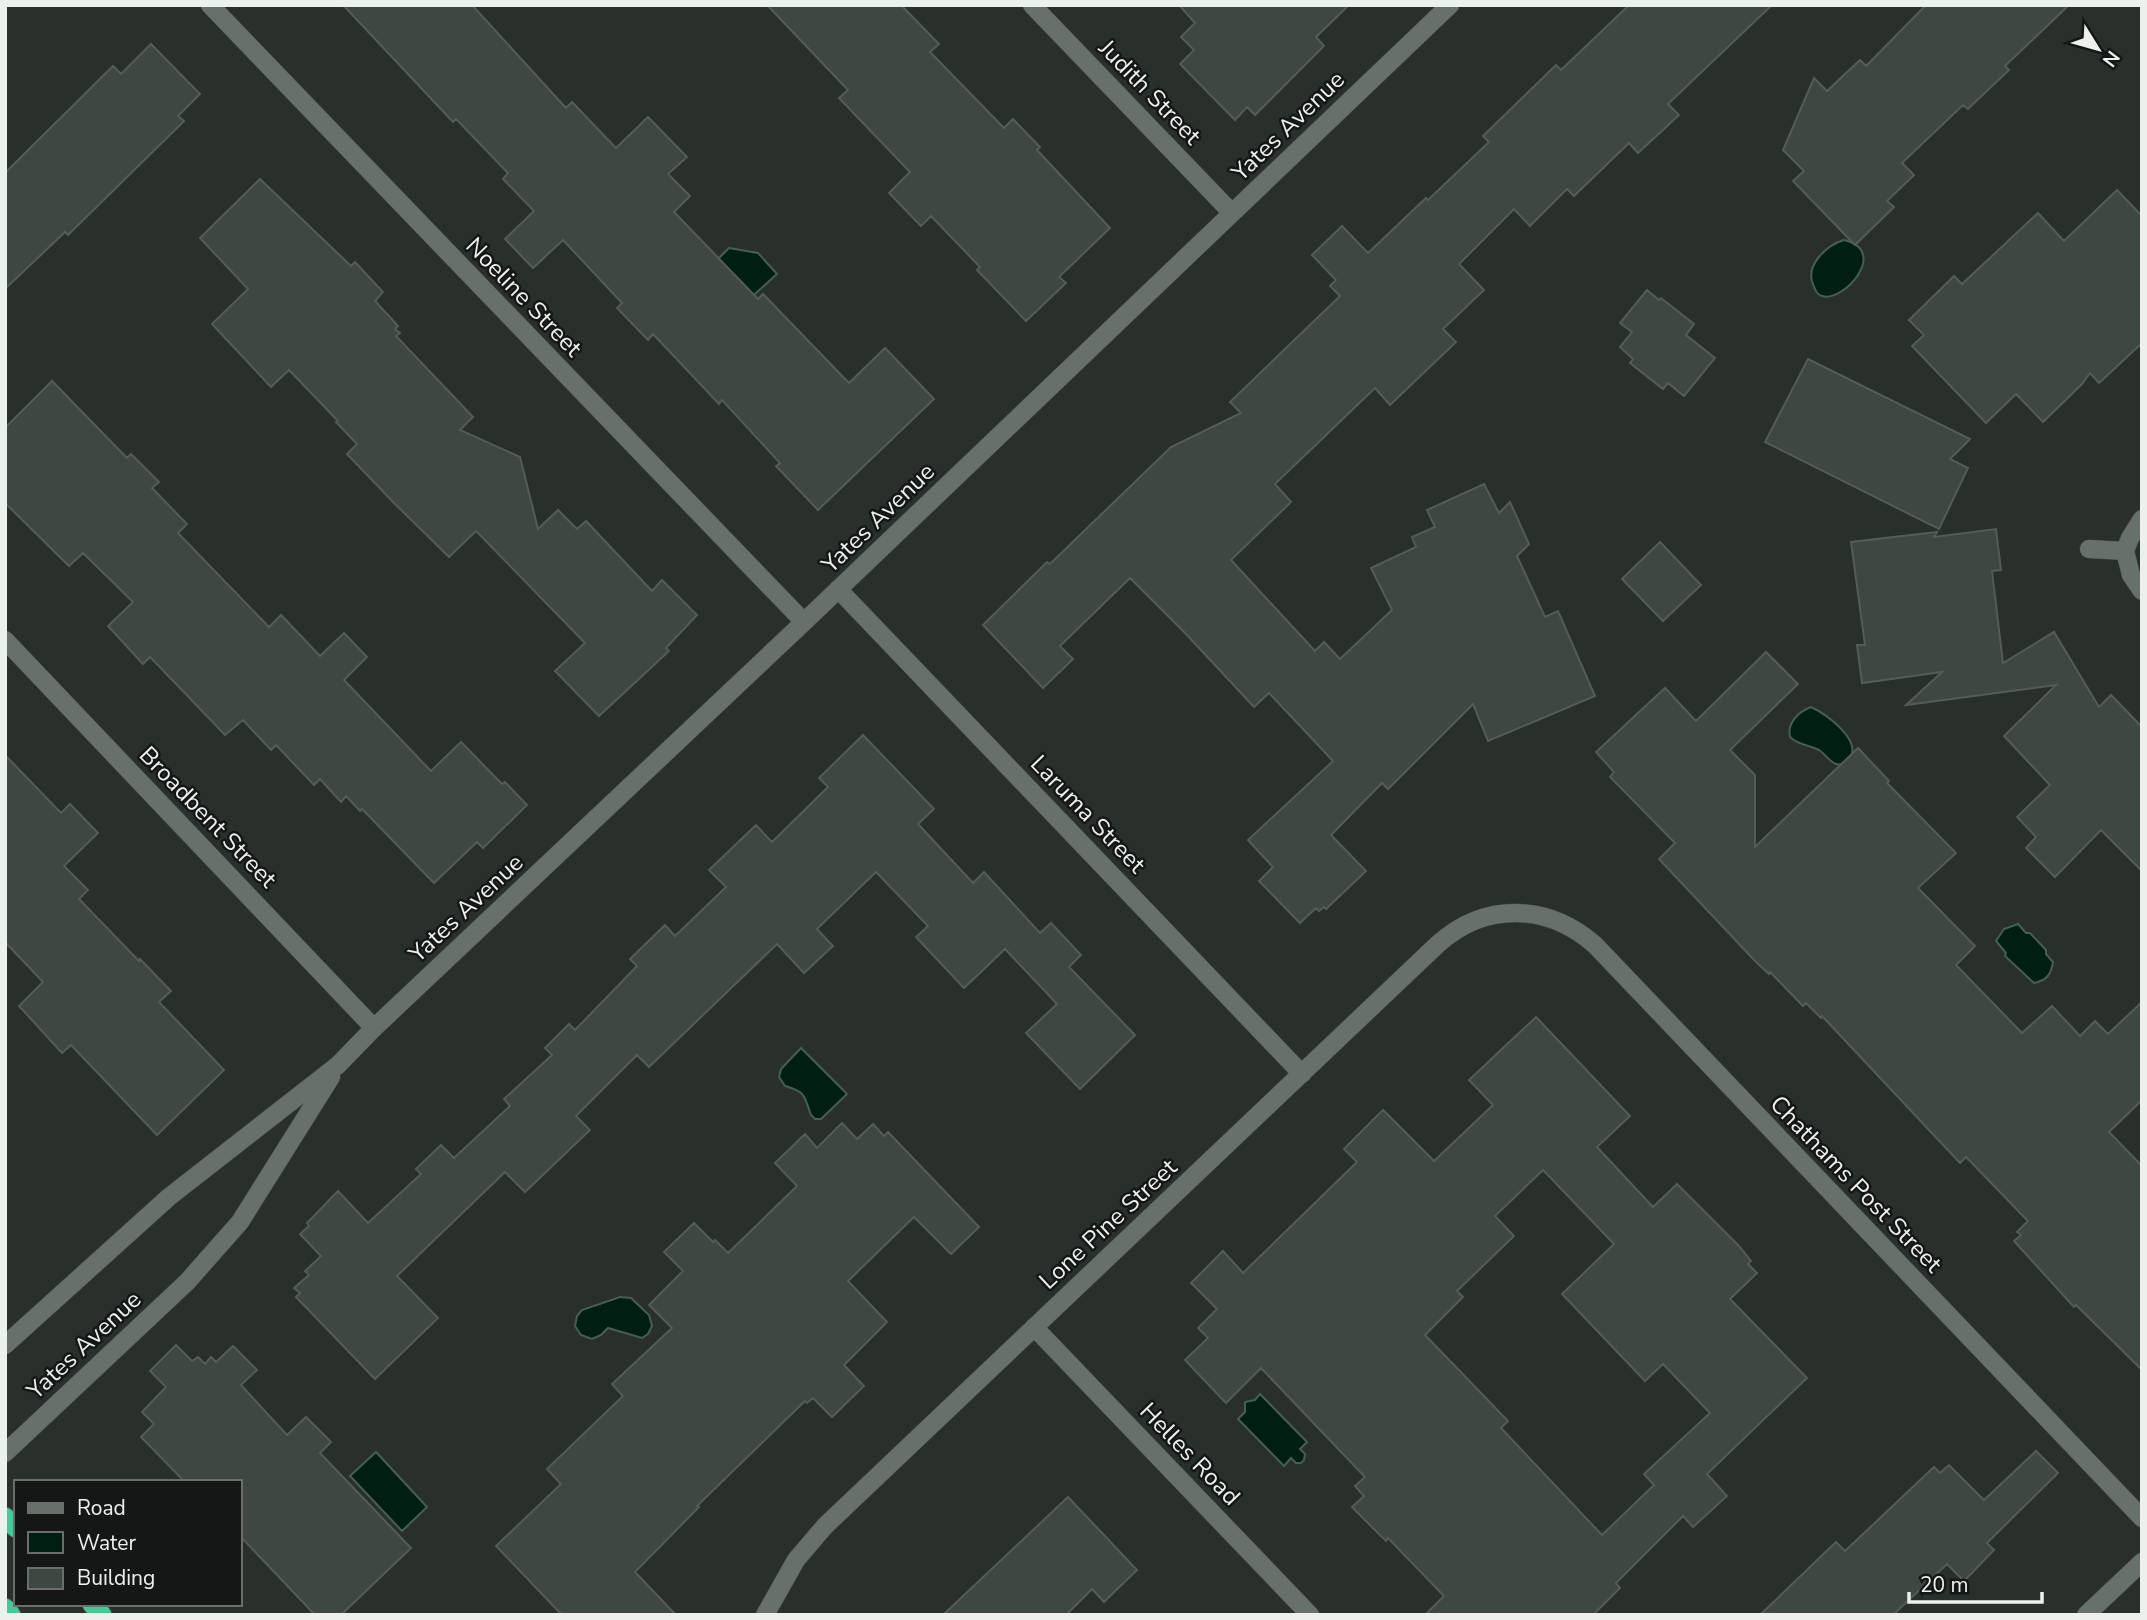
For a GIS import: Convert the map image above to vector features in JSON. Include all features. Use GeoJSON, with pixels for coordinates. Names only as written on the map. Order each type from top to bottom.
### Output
{"type":"FeatureCollection","features":[{"type":"Feature","properties":{"kind":"highway"},"geometry":{"type":"LineString","coordinates":[[5,1608],[11,1615]]}},
{"type":"Feature","properties":{"kind":"street","name":"Noeline Street"},"geometry":{"type":"LineString","coordinates":[[210,5],[804,622]]}},
{"type":"Feature","properties":{"kind":"street","name":"Judith Street"},"geometry":{"type":"LineString","coordinates":[[1032,5],[1233,213]]}},
{"type":"Feature","properties":{"kind":"street","name":"Yates Avenue"},"geometry":{"type":"LineString","coordinates":[[5,1345],[169,1197],[338,1065],[1450,5]]}},
{"type":"Feature","properties":{"kind":"street"},"geometry":{"type":"LineString","coordinates":[[2142,519],[2125,551],[2126,564],[2142,591]]}},
{"type":"Feature","properties":{"kind":"street"},"geometry":{"type":"LineString","coordinates":[[2088,549],[2125,551]]}},
{"type":"Feature","properties":{"kind":"street","name":"Laruma Street"},"geometry":{"type":"LineString","coordinates":[[838,589],[1302,1074]]}},
{"type":"Feature","properties":{"kind":"street","name":"Broadbent Street"},"geometry":{"type":"LineString","coordinates":[[5,639],[374,1028]]}},
{"type":"Feature","properties":{"kind":"street","name":"Lone Pine Street"},"geometry":{"type":"LineString","coordinates":[[765,1615],[790,1568],[817,1535],[1452,931],[1482,918],[1518,912]]}},
{"type":"Feature","properties":{"kind":"street","name":"Chathams Post Street"},"geometry":{"type":"LineString","coordinates":[[1518,912],[1559,921],[1583,934],[1595,945],[2142,1518]]}},
{"type":"Feature","properties":{"kind":"street","name":"Yates Avenue"},"geometry":{"type":"LineString","coordinates":[[5,1453],[187,1282],[240,1222],[338,1065]]}},
{"type":"Feature","properties":{"kind":"street","name":"Helles Road"},"geometry":{"type":"LineString","coordinates":[[1034,1327],[1310,1615]]}},
{"type":"Feature","properties":{"kind":"street"},"geometry":{"type":"LineString","coordinates":[[2086,1615],[2142,1562]]}},
{"type":"Feature","properties":{"kind":"water"},"geometry":{"type":"Polygon","coordinates":[[[1844,240],[1857,246],[1863,254],[1863,264],[1858,275],[1841,292],[1822,296],[1817,293],[1813,284],[1812,270],[1825,251],[1844,240]]]}},
{"type":"Feature","properties":{"kind":"water"},"geometry":{"type":"Polygon","coordinates":[[[729,248],[758,253],[777,274],[746,302],[711,266],[729,248]]]}},
{"type":"Feature","properties":{"kind":"water"},"geometry":{"type":"Polygon","coordinates":[[[1811,707],[1833,721],[1847,736],[1852,751],[1844,764],[1834,763],[1819,750],[1790,737],[1790,727],[1794,719],[1811,707]]]}},
{"type":"Feature","properties":{"kind":"water"},"geometry":{"type":"Polygon","coordinates":[[[2018,924],[2046,950],[2053,962],[2048,976],[2038,982],[2034,983],[2005,956],[2006,953],[1996,941],[2004,929],[2018,924]]]}},
{"type":"Feature","properties":{"kind":"water"},"geometry":{"type":"Polygon","coordinates":[[[801,1048],[847,1094],[821,1119],[815,1119],[811,1115],[804,1096],[785,1086],[779,1077],[781,1069],[801,1048]]]}},
{"type":"Feature","properties":{"kind":"water"},"geometry":{"type":"Polygon","coordinates":[[[620,1297],[631,1298],[649,1315],[652,1326],[648,1334],[642,1338],[608,1328],[592,1339],[581,1335],[575,1326],[577,1316],[582,1310],[620,1297]]]}},
{"type":"Feature","properties":{"kind":"water"},"geometry":{"type":"Polygon","coordinates":[[[1260,1394],[1307,1442],[1300,1449],[1305,1454],[1301,1463],[1296,1463],[1291,1458],[1284,1466],[1238,1419],[1245,1412],[1245,1402],[1255,1400],[1260,1394]]]}},
{"type":"Feature","properties":{"kind":"water"},"geometry":{"type":"Polygon","coordinates":[[[376,1452],[427,1507],[402,1531],[350,1476],[376,1452]]]}},
{"type":"Feature","properties":{"kind":"building"},"geometry":{"type":"Polygon","coordinates":[[[343,5],[472,5],[566,108],[572,102],[616,148],[648,117],[687,157],[668,174],[690,196],[674,212],[758,299],[763,294],[849,383],[885,348],[934,399],[818,510],[776,466],[780,463],[722,400],[719,404],[653,334],[648,340],[617,308],[622,303],[563,240],[533,268],[505,239],[534,211],[503,179],[508,173],[456,119],[453,122],[343,5]]]}},
{"type":"Feature","properties":{"kind":"building"},"geometry":{"type":"Polygon","coordinates":[[[767,5],[901,5],[939,44],[930,52],[1004,128],[1013,119],[1040,147],[1037,150],[1110,228],[1059,277],[1066,283],[1026,321],[977,270],[980,267],[931,216],[921,226],[889,193],[910,172],[839,98],[848,90],[767,5]]]}},
{"type":"Feature","properties":{"kind":"building"},"geometry":{"type":"Polygon","coordinates":[[[1179,5],[1349,5],[1316,37],[1324,46],[1255,115],[1247,107],[1235,120],[1180,64],[1194,50],[1181,37],[1195,23],[1179,5]]]}},
{"type":"Feature","properties":{"kind":"building"},"geometry":{"type":"Polygon","coordinates":[[[1629,5],[1772,5],[1668,104],[1679,115],[1638,153],[1629,143],[1574,196],[1567,189],[1530,226],[1514,209],[1459,264],[1484,290],[1443,329],[1456,342],[1390,405],[1375,388],[1275,484],[1291,502],[1231,560],[1315,651],[1324,642],[1340,659],[1392,610],[1371,568],[1416,547],[1412,537],[1435,527],[1427,510],[1484,484],[1499,513],[1510,502],[1529,544],[1517,556],[1545,617],[1558,611],[1595,696],[1488,741],[1473,704],[1388,789],[1382,783],[1331,835],[1366,871],[1326,909],[1324,907],[1319,911],[1316,908],[1300,923],[1259,881],[1273,867],[1248,840],[1333,761],[1269,693],[1254,707],[1130,578],[1060,646],[1073,659],[1043,688],[983,625],[1171,447],[1241,413],[1230,402],[1340,296],[1330,286],[1336,280],[1312,255],[1342,226],[1368,253],[1489,142],[1483,136],[1556,65],[1561,70],[1629,5]]]}},
{"type":"Feature","properties":{"kind":"building"},"geometry":{"type":"Polygon","coordinates":[[[1926,5],[2069,5],[2005,66],[2009,70],[1968,109],[1963,105],[1902,163],[1914,175],[1887,201],[1894,207],[1855,245],[1793,181],[1804,171],[1783,150],[1814,78],[1827,91],[1860,60],[1866,66],[1926,5]]]}},
{"type":"Feature","properties":{"kind":"building"},"geometry":{"type":"Polygon","coordinates":[[[151,44],[200,94],[178,116],[184,121],[68,235],[65,232],[5,289],[5,173],[113,66],[121,74],[151,44]]]}},
{"type":"Feature","properties":{"kind":"building"},"geometry":{"type":"Polygon","coordinates":[[[260,179],[351,266],[355,262],[383,292],[375,301],[398,326],[395,329],[400,333],[396,336],[473,417],[460,430],[520,457],[538,529],[558,510],[577,529],[586,521],[652,591],[662,580],[697,615],[666,648],[669,651],[599,716],[555,671],[585,643],[476,531],[449,557],[347,454],[357,444],[289,370],[271,387],[212,324],[248,289],[200,238],[260,179]]]}},
{"type":"Feature","properties":{"kind":"building"},"geometry":{"type":"Polygon","coordinates":[[[2117,190],[2142,216],[2142,343],[2099,383],[2090,373],[2043,422],[2016,394],[1986,423],[1912,346],[1924,335],[1909,320],[1954,276],[1962,284],[2038,213],[2064,241],[2117,190]]]}},
{"type":"Feature","properties":{"kind":"building"},"geometry":{"type":"Polygon","coordinates":[[[1647,290],[1694,324],[1686,335],[1715,358],[1684,396],[1668,383],[1663,389],[1630,363],[1633,359],[1620,347],[1632,332],[1620,323],[1647,290]]]}},
{"type":"Feature","properties":{"kind":"building"},"geometry":{"type":"Polygon","coordinates":[[[1808,359],[1970,439],[1950,459],[1968,468],[1939,529],[1765,442],[1808,359]]]}},
{"type":"Feature","properties":{"kind":"building"},"geometry":{"type":"Polygon","coordinates":[[[52,381],[127,458],[131,454],[159,482],[152,488],[187,524],[178,533],[269,627],[281,615],[320,656],[344,633],[367,657],[344,680],[431,771],[461,742],[527,805],[483,848],[477,842],[434,883],[346,796],[341,802],[320,779],[314,785],[276,745],[271,750],[243,720],[225,735],[150,657],[143,664],[108,626],[133,602],[83,553],[69,566],[5,503],[5,428],[52,381]]]}},
{"type":"Feature","properties":{"kind":"building"},"geometry":{"type":"Polygon","coordinates":[[[1996,529],[2001,570],[1992,571],[2003,663],[2054,632],[2099,707],[2111,695],[2142,727],[2142,871],[2101,830],[2055,877],[2026,848],[2036,837],[2017,817],[2050,785],[2004,736],[2056,685],[1906,705],[1942,672],[1862,683],[1857,645],[1865,645],[1851,542],[1937,532],[1934,537],[1996,529]]]}},
{"type":"Feature","properties":{"kind":"building"},"geometry":{"type":"Polygon","coordinates":[[[1660,542],[1701,585],[1663,621],[1622,579],[1660,542]]]}},
{"type":"Feature","properties":{"kind":"building"},"geometry":{"type":"Polygon","coordinates":[[[1766,652],[1798,684],[1730,750],[1755,775],[1755,847],[1858,748],[1889,781],[1887,783],[1956,853],[1918,888],[1975,946],[1956,965],[2022,1033],[2052,1006],[2080,1036],[2095,1021],[2108,1034],[2142,1002],[2142,1100],[2109,1132],[2142,1166],[2142,1370],[2076,1305],[2074,1307],[2014,1241],[2021,1235],[2017,1232],[2028,1221],[1966,1157],[1960,1163],[1822,1016],[1821,1018],[1806,1003],[1803,1006],[1770,972],[1769,974],[1755,961],[1659,859],[1675,843],[1610,777],[1614,772],[1596,752],[1665,688],[1696,721],[1766,652]]]}},
{"type":"Feature","properties":{"kind":"building"},"geometry":{"type":"Polygon","coordinates":[[[863,735],[934,809],[918,824],[973,883],[984,872],[1040,933],[1051,923],[1081,955],[1069,967],[1135,1035],[1080,1089],[1026,1033],[1057,1004],[1005,949],[964,988],[916,937],[928,926],[876,872],[817,929],[833,946],[804,973],[777,944],[649,1067],[637,1055],[576,1116],[590,1130],[525,1192],[505,1172],[397,1276],[438,1318],[375,1379],[296,1297],[300,1293],[294,1288],[309,1275],[305,1271],[321,1256],[300,1234],[309,1226],[307,1223],[338,1191],[368,1223],[421,1174],[416,1169],[441,1145],[454,1158],[510,1106],[504,1099],[552,1055],[545,1048],[569,1024],[575,1030],[637,966],[630,959],[665,925],[675,936],[726,887],[709,870],[756,825],[772,842],[828,787],[819,778],[863,735]]]}},
{"type":"Feature","properties":{"kind":"building"},"geometry":{"type":"Polygon","coordinates":[[[5,755],[61,813],[70,804],[98,833],[64,866],[88,890],[79,899],[171,991],[159,1002],[224,1070],[157,1135],[71,1045],[62,1053],[19,1006],[43,982],[5,942],[5,755]]]}},
{"type":"Feature","properties":{"kind":"building"},"geometry":{"type":"Polygon","coordinates":[[[1536,1017],[1630,1116],[1597,1147],[1653,1207],[1677,1184],[1739,1246],[1751,1261],[1748,1264],[1757,1273],[1730,1299],[1807,1378],[1707,1474],[1727,1496],[1693,1527],[1683,1516],[1616,1583],[1620,1588],[1593,1615],[1425,1615],[1444,1596],[1388,1538],[1386,1541],[1352,1507],[1364,1496],[1355,1486],[1365,1477],[1261,1368],[1226,1403],[1185,1360],[1208,1338],[1198,1328],[1217,1309],[1191,1283],[1223,1251],[1243,1273],[1357,1162],[1344,1149],[1383,1110],[1434,1161],[1493,1105],[1469,1080],[1536,1017]],[[1543,1170],[1495,1216],[1514,1236],[1457,1291],[1463,1297],[1425,1335],[1508,1421],[1501,1428],[1602,1535],[1654,1485],[1644,1474],[1710,1413],[1663,1364],[1645,1381],[1562,1294],[1614,1244],[1543,1170]]]}},
{"type":"Feature","properties":{"kind":"building"},"geometry":{"type":"Polygon","coordinates":[[[842,1123],[857,1139],[873,1124],[884,1136],[888,1132],[979,1227],[951,1254],[914,1217],[848,1281],[887,1322],[844,1365],[864,1386],[832,1417],[813,1398],[807,1403],[805,1401],[697,1506],[699,1507],[635,1572],[676,1615],[562,1615],[496,1546],[561,1484],[547,1469],[623,1396],[612,1384],[672,1328],[649,1305],[683,1271],[664,1252],[694,1223],[728,1253],[797,1186],[775,1163],[805,1134],[817,1148],[842,1123]]]}},
{"type":"Feature","properties":{"kind":"building"},"geometry":{"type":"Polygon","coordinates":[[[176,1345],[192,1361],[198,1357],[205,1364],[211,1357],[216,1362],[233,1346],[257,1370],[241,1385],[287,1435],[306,1417],[331,1442],[320,1453],[411,1548],[341,1615],[315,1615],[242,1538],[242,1480],[183,1480],[141,1437],[154,1424],[142,1412],[166,1387],[150,1371],[176,1345]]]}},
{"type":"Feature","properties":{"kind":"building"},"geometry":{"type":"Polygon","coordinates":[[[2036,1451],[2058,1473],[1987,1543],[1994,1550],[1964,1581],[1947,1564],[1893,1615],[1760,1615],[1836,1542],[1845,1551],[1934,1467],[1940,1473],[1949,1465],[1984,1500],[2036,1451]]]}},
{"type":"Feature","properties":{"kind":"building"},"geometry":{"type":"Polygon","coordinates":[[[1068,1497],[1137,1570],[1104,1602],[1092,1589],[1066,1615],[943,1615],[1068,1497]]]}}]}
